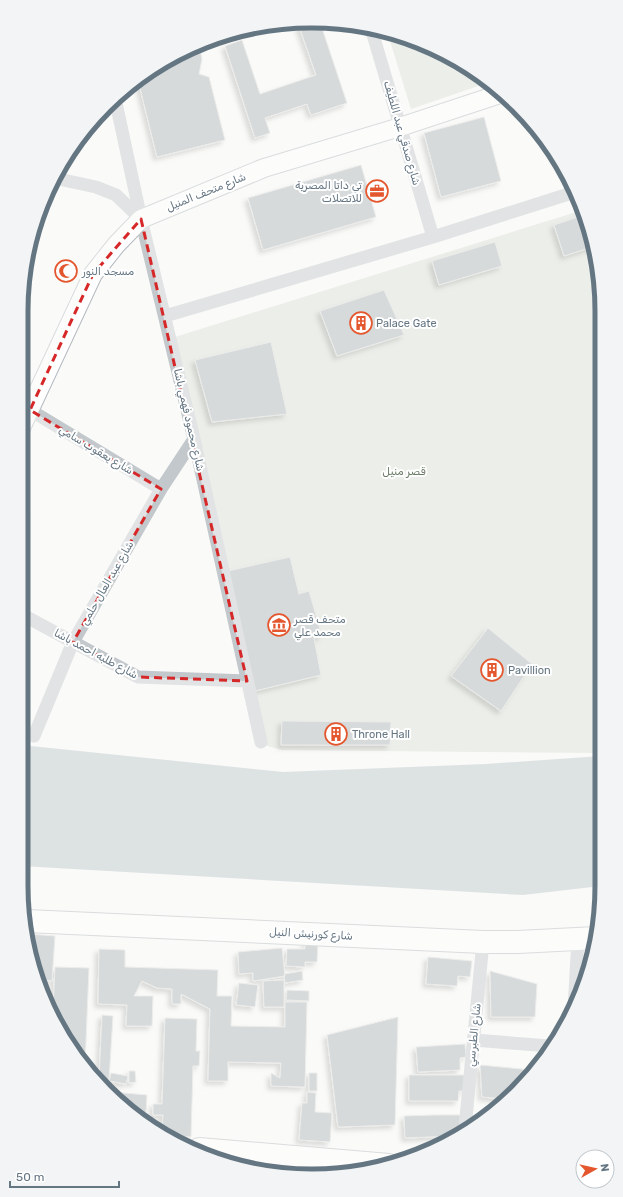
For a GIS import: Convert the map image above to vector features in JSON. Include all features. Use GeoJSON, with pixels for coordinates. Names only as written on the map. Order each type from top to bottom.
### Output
{"type":"FeatureCollection","features":[{"type":"Feature","properties":{"kind":"highway","name":"شارع كورنيش النيل"},"geometry":{"type":"LineString","coordinates":[[30,921],[483,942],[587,939]]}},
{"type":"Feature","properties":{"kind":"highway"},"geometry":{"type":"LineString","coordinates":[[224,1155],[368,1164]]}},
{"type":"Feature","properties":{"kind":"street","name":"شارع صدقي عبد اللطيف"},"geometry":{"type":"LineString","coordinates":[[373,35],[432,237]]}},
{"type":"Feature","properties":{"kind":"street","name":"شارع متحف المنيل"},"geometry":{"type":"LineString","coordinates":[[28,414],[93,274],[116,245],[141,219],[264,168],[400,127],[495,96]]}},
{"type":"Feature","properties":{"kind":"street","name":"شارع محمود فهمي باشا"},"geometry":{"type":"LineString","coordinates":[[117,105],[141,219],[194,439],[261,742]]}},
{"type":"Feature","properties":{"kind":"street"},"geometry":{"type":"LineString","coordinates":[[61,179],[96,187],[116,195],[141,219]]}},
{"type":"Feature","properties":{"kind":"street"},"geometry":{"type":"LineString","coordinates":[[165,316],[432,237],[569,194]]}},
{"type":"Feature","properties":{"kind":"street","name":"شارع يعقوب سامي"},"geometry":{"type":"LineString","coordinates":[[30,410],[162,489]]}},
{"type":"Feature","properties":{"kind":"street","name":"شارع عبد العال حلمي"},"geometry":{"type":"LineString","coordinates":[[34,736],[72,642],[162,489],[194,439]]}},
{"type":"Feature","properties":{"kind":"street","name":"شارع طلبه احمد باشا"},"geometry":{"type":"LineString","coordinates":[[28,618],[138,678],[247,680]]}},
{"type":"Feature","properties":{"kind":"street"},"geometry":{"type":"LineString","coordinates":[[580,977],[587,939]]}},
{"type":"Feature","properties":{"kind":"street","name":"شارع الطبرسي"},"geometry":{"type":"LineString","coordinates":[[465,1123],[483,942]]}},
{"type":"Feature","properties":{"kind":"street"},"geometry":{"type":"LineString","coordinates":[[474,1040],[545,1046]]}},
{"type":"Feature","properties":{"kind":"highlighted area"},"geometry":{"type":"Polygon","coordinates":[[[141,219],[247,681],[138,677],[73,642],[161,489],[30,410],[93,274],[141,219]]]}},
{"type":"Feature","properties":{"kind":"green space"},"geometry":{"type":"Polygon","coordinates":[[[390,39],[403,43],[437,57],[481,85],[411,109],[390,39]]]}},
{"type":"Feature","properties":{"kind":"green space","name":"قصر منيل"},"geometry":{"type":"Polygon","coordinates":[[[577,212],[590,256],[593,274],[595,312],[595,753],[282,750],[264,745],[175,337],[577,212]]]}},
{"type":"Feature","properties":{"kind":"shaded area"},"geometry":{"type":"Polygon","coordinates":[[[28,746],[283,772],[486,764],[595,756],[595,887],[523,895],[28,866],[28,746]]]}},
{"type":"Feature","properties":{"kind":"building"},"geometry":{"type":"Polygon","coordinates":[[[300,29],[322,29],[347,103],[311,115],[307,104],[265,118],[270,133],[255,138],[225,46],[242,40],[260,94],[316,75],[300,29]]]}},
{"type":"Feature","properties":{"kind":"building"},"geometry":{"type":"Polygon","coordinates":[[[200,51],[202,59],[199,74],[209,77],[225,140],[157,157],[140,87],[170,66],[200,51]]]}},
{"type":"Feature","properties":{"kind":"building"},"geometry":{"type":"Polygon","coordinates":[[[484,117],[501,181],[441,197],[424,133],[484,117]]]}},
{"type":"Feature","properties":{"kind":"building"},"geometry":{"type":"Polygon","coordinates":[[[361,165],[376,217],[263,250],[248,198],[361,165]]]}},
{"type":"Feature","properties":{"kind":"building"},"geometry":{"type":"Polygon","coordinates":[[[579,217],[588,248],[564,256],[554,225],[579,217]]]}},
{"type":"Feature","properties":{"kind":"building"},"geometry":{"type":"Polygon","coordinates":[[[495,242],[502,266],[439,285],[432,261],[495,242]]]}},
{"type":"Feature","properties":{"kind":"building","name":"Palace Gate"},"geometry":{"type":"Polygon","coordinates":[[[384,290],[404,335],[337,356],[320,311],[384,290]]]}},
{"type":"Feature","properties":{"kind":"building"},"geometry":{"type":"Polygon","coordinates":[[[271,342],[287,414],[212,422],[195,360],[271,342]]]}},
{"type":"Feature","properties":{"kind":"building","name":"متحف قصر محمد علي"},"geometry":{"type":"Polygon","coordinates":[[[290,557],[299,594],[309,591],[322,636],[314,638],[321,675],[255,691],[228,571],[290,557]]]}},
{"type":"Feature","properties":{"kind":"building","name":"Pavillion"},"geometry":{"type":"Polygon","coordinates":[[[488,628],[532,664],[501,711],[451,676],[488,628]]]}},
{"type":"Feature","properties":{"kind":"building","name":"Throne Hall"},"geometry":{"type":"Polygon","coordinates":[[[282,721],[391,722],[390,745],[281,745],[282,721]]]}},
{"type":"Feature","properties":{"kind":"building"},"geometry":{"type":"Polygon","coordinates":[[[32,934],[55,936],[52,981],[44,980],[32,934]]]}},
{"type":"Feature","properties":{"kind":"building"},"geometry":{"type":"Polygon","coordinates":[[[305,943],[318,943],[317,962],[305,962],[305,967],[286,966],[287,949],[305,949],[305,943]]]}},
{"type":"Feature","properties":{"kind":"building"},"geometry":{"type":"Polygon","coordinates":[[[282,948],[285,976],[253,981],[253,973],[239,974],[238,952],[282,948]]]}},
{"type":"Feature","properties":{"kind":"building"},"geometry":{"type":"Polygon","coordinates":[[[99,949],[125,950],[125,967],[218,970],[217,996],[232,996],[231,1026],[285,1027],[285,1002],[307,1002],[305,1087],[271,1086],[271,1073],[280,1078],[281,1063],[228,1062],[228,1081],[208,1081],[210,1009],[181,994],[181,1004],[172,1004],[172,989],[157,988],[142,981],[134,996],[153,996],[152,1026],[126,1026],[127,1005],[98,1004],[99,949]]]}},
{"type":"Feature","properties":{"kind":"building"},"geometry":{"type":"Polygon","coordinates":[[[428,957],[472,961],[470,977],[458,976],[457,986],[426,984],[428,957]]]}},
{"type":"Feature","properties":{"kind":"building"},"geometry":{"type":"Polygon","coordinates":[[[55,967],[89,968],[85,1056],[66,1027],[53,1002],[55,967]]]}},
{"type":"Feature","properties":{"kind":"building"},"geometry":{"type":"Polygon","coordinates":[[[302,971],[303,980],[285,983],[284,974],[302,971]]]}},
{"type":"Feature","properties":{"kind":"building"},"geometry":{"type":"Polygon","coordinates":[[[490,971],[537,984],[535,1017],[491,1017],[490,971]]]}},
{"type":"Feature","properties":{"kind":"building"},"geometry":{"type":"Polygon","coordinates":[[[284,980],[284,1007],[264,1007],[263,981],[284,980]]]}},
{"type":"Feature","properties":{"kind":"building"},"geometry":{"type":"Polygon","coordinates":[[[239,983],[258,985],[255,1007],[236,1005],[239,983]]]}},
{"type":"Feature","properties":{"kind":"building"},"geometry":{"type":"Polygon","coordinates":[[[287,990],[309,991],[309,1001],[286,1000],[287,990]]]}},
{"type":"Feature","properties":{"kind":"building"},"geometry":{"type":"Polygon","coordinates":[[[102,1015],[113,1016],[109,1080],[105,1080],[99,1073],[102,1015]]]}},
{"type":"Feature","properties":{"kind":"building"},"geometry":{"type":"Polygon","coordinates":[[[398,1017],[395,1125],[338,1127],[327,1035],[398,1017]]]}},
{"type":"Feature","properties":{"kind":"building"},"geometry":{"type":"Polygon","coordinates":[[[165,1018],[197,1019],[196,1051],[200,1051],[199,1066],[193,1066],[191,1137],[180,1136],[162,1126],[163,1115],[153,1115],[153,1104],[162,1104],[165,1018]]]}},
{"type":"Feature","properties":{"kind":"building"},"geometry":{"type":"Polygon","coordinates":[[[465,1044],[466,1057],[460,1058],[460,1070],[418,1072],[416,1047],[465,1044]]]}},
{"type":"Feature","properties":{"kind":"building"},"geometry":{"type":"Polygon","coordinates":[[[480,1065],[527,1070],[499,1098],[482,1097],[480,1065]]]}},
{"type":"Feature","properties":{"kind":"building"},"geometry":{"type":"Polygon","coordinates":[[[129,1071],[135,1071],[136,1082],[129,1083],[129,1071]]]}},
{"type":"Feature","properties":{"kind":"building"},"geometry":{"type":"Polygon","coordinates":[[[111,1073],[128,1076],[126,1084],[109,1081],[111,1073]]]}},
{"type":"Feature","properties":{"kind":"building"},"geometry":{"type":"Polygon","coordinates":[[[309,1073],[317,1073],[317,1091],[309,1091],[309,1073]]]}},
{"type":"Feature","properties":{"kind":"building"},"geometry":{"type":"Polygon","coordinates":[[[409,1075],[464,1075],[464,1091],[459,1091],[458,1101],[409,1101],[409,1075]]]}},
{"type":"Feature","properties":{"kind":"building"},"geometry":{"type":"Polygon","coordinates":[[[118,1092],[147,1095],[146,1113],[143,1113],[118,1092]]]}},
{"type":"Feature","properties":{"kind":"building"},"geometry":{"type":"Polygon","coordinates":[[[307,1092],[316,1093],[315,1112],[332,1113],[330,1142],[299,1140],[302,1103],[307,1103],[307,1092]]]}},
{"type":"Feature","properties":{"kind":"building"},"geometry":{"type":"Polygon","coordinates":[[[460,1115],[461,1126],[443,1136],[405,1138],[404,1116],[460,1115]]]}},
{"type":"Feature","properties":{"kind":"place","name":"تي داتا المصرية للاتصلات"},"geometry":{"type":"Point","coordinates":[377,191]}},
{"type":"Feature","properties":{"kind":"place","name":"مسجد النور"},"geometry":{"type":"Point","coordinates":[66,271]}},
{"type":"Feature","properties":{"kind":"place","name":"Palace Gate"},"geometry":{"type":"Point","coordinates":[361,323]}},
{"type":"Feature","properties":{"kind":"place","name":"متحف قصر محمد علي"},"geometry":{"type":"Point","coordinates":[279,625]}},
{"type":"Feature","properties":{"kind":"place","name":"Pavillion"},"geometry":{"type":"Point","coordinates":[492,670]}},
{"type":"Feature","properties":{"kind":"place","name":"Throne Hall"},"geometry":{"type":"Point","coordinates":[336,734]}}]}
